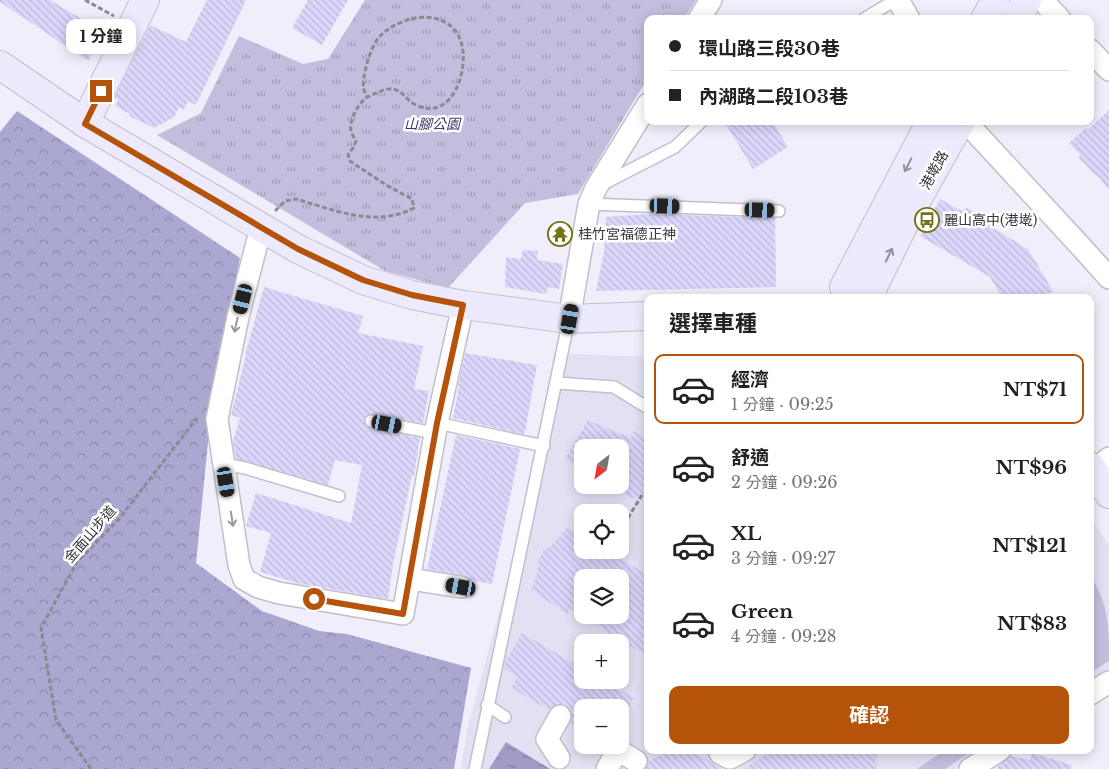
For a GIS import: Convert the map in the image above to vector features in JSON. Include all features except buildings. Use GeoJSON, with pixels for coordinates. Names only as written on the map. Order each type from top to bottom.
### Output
{"type":"FeatureCollection","features":[{"type":"Feature","properties":{"kind":"street"},"geometry":{"type":"LineString","coordinates":[[85,124],[145,0]]}},
{"type":"Feature","properties":{"kind":"street"},"geometry":{"type":"LineString","coordinates":[[702,15],[711,0]]}},
{"type":"Feature","properties":{"kind":"street"},"geometry":{"type":"LineString","coordinates":[[896,0],[906,15]]}},
{"type":"Feature","properties":{"kind":"street"},"geometry":{"type":"LineString","coordinates":[[987,15],[996,0]]}},
{"type":"Feature","properties":{"kind":"street"},"geometry":{"type":"LineString","coordinates":[[1019,15],[1028,0]]}},
{"type":"Feature","properties":{"kind":"street"},"geometry":{"type":"LineString","coordinates":[[1042,0],[1056,15]]}},
{"type":"Feature","properties":{"kind":"street"},"geometry":{"type":"LineString","coordinates":[[1094,54],[1109,70]]}},
{"type":"Feature","properties":{"kind":"street"},"geometry":{"type":"LineString","coordinates":[[0,65],[85,124],[298,249],[363,280],[412,295],[463,305],[570,319],[644,316]]}},
{"type":"Feature","properties":{"kind":"street"},"geometry":{"type":"LineString","coordinates":[[570,319],[593,196],[644,111]]}},
{"type":"Feature","properties":{"kind":"street","name":"港墘路"},"geometry":{"type":"LineString","coordinates":[[846,294],[844,288],[928,125]]}},
{"type":"Feature","properties":{"kind":"street","name":"港墘路"},"geometry":{"type":"LineString","coordinates":[[869,294],[908,216],[959,125]]}},
{"type":"Feature","properties":{"kind":"street"},"geometry":{"type":"LineString","coordinates":[[969,125],[1109,278]]}},
{"type":"Feature","properties":{"kind":"street"},"geometry":{"type":"LineString","coordinates":[[262,227],[238,317],[217,419],[240,565],[244,579],[258,587],[279,593],[403,614],[436,428],[463,305]]}},
{"type":"Feature","properties":{"kind":"street"},"geometry":{"type":"LineString","coordinates":[[1098,465],[1109,494]]}},
{"type":"Feature","properties":{"kind":"street"},"geometry":{"type":"LineString","coordinates":[[410,578],[461,587]]}},
{"type":"Feature","properties":{"kind":"street"},"geometry":{"type":"LineString","coordinates":[[1094,691],[1109,682]]}},
{"type":"Feature","properties":{"kind":"street"},"geometry":{"type":"LineString","coordinates":[[559,758],[547,739],[560,716]]}},
{"type":"Feature","properties":{"kind":"street"},"geometry":{"type":"LineString","coordinates":[[607,769],[618,750],[636,761]]}},
{"type":"Feature","properties":{"kind":"street"},"geometry":{"type":"LineString","coordinates":[[722,754],[730,758],[738,754]]}},
{"type":"Feature","properties":{"kind":"street"},"geometry":{"type":"LineString","coordinates":[[970,769],[994,754]]}},
{"type":"Feature","properties":{"kind":"lane"},"geometry":{"type":"LineString","coordinates":[[871,15],[896,0]]}},
{"type":"Feature","properties":{"kind":"lane"},"geometry":{"type":"LineString","coordinates":[[593,196],[674,147],[698,125]]}},
{"type":"Feature","properties":{"kind":"lane"},"geometry":{"type":"LineString","coordinates":[[593,196],[779,210]]}},
{"type":"Feature","properties":{"kind":"lane"},"geometry":{"type":"LineString","coordinates":[[475,769],[570,319]]}},
{"type":"Feature","properties":{"kind":"lane"},"geometry":{"type":"LineString","coordinates":[[557,383],[614,387],[644,406]]}},
{"type":"Feature","properties":{"kind":"lane"},"geometry":{"type":"LineString","coordinates":[[371,421],[436,428],[544,446]]}},
{"type":"Feature","properties":{"kind":"lane"},"geometry":{"type":"LineString","coordinates":[[224,464],[245,468],[340,496]]}},
{"type":"Feature","properties":{"kind":"lane"},"geometry":{"type":"LineString","coordinates":[[487,705],[505,717]]}},
{"type":"Feature","properties":{"kind":"path"},"geometry":{"type":"LineString","coordinates":[[85,0],[132,26]]}},
{"type":"Feature","properties":{"kind":"path"},"geometry":{"type":"LineString","coordinates":[[262,227],[278,206],[285,201],[296,199],[365,218],[396,215],[414,208],[412,199],[386,185],[350,161],[348,154],[356,141],[351,131],[351,121],[357,108],[367,97],[387,89],[402,92],[415,105],[441,108],[456,91],[463,71],[464,49],[454,27],[446,22],[429,18],[416,18],[393,26],[378,39],[366,63],[362,88],[367,97]]}},
{"type":"Feature","properties":{"kind":"path","name":"金面山步道"},"geometry":{"type":"LineString","coordinates":[[91,769],[56,720],[41,628],[77,562],[119,519],[200,415]]}},
{"type":"Feature","properties":{"kind":"path"},"geometry":{"type":"LineString","coordinates":[[629,516],[642,495]]}},
{"type":"Feature","properties":{"kind":"shaded area"},"geometry":{"type":"Polygon","coordinates":[[[554,353],[644,357],[644,754],[979,754],[955,769],[461,769],[467,730],[533,477],[554,353]]]}},
{"type":"Feature","properties":{"kind":"shaded area"},"geometry":{"type":"Polygon","coordinates":[[[1094,522],[1109,545],[1109,674],[1094,683],[1094,522]]]}},
{"type":"Feature","properties":{"kind":"green space","name":"山腳公園"},"geometry":{"type":"Polygon","coordinates":[[[365,0],[696,0],[687,15],[644,15],[644,84],[578,194],[525,203],[448,288],[385,271],[157,135],[201,113],[239,36],[303,64],[328,59],[365,0]]]}},
{"type":"Feature","properties":{"kind":"green space"},"geometry":{"type":"Polygon","coordinates":[[[17,111],[240,258],[210,422],[196,563],[262,611],[319,631],[347,634],[471,668],[454,769],[0,769],[0,132],[17,111]]]}},
{"type":"Feature","properties":{"kind":"green space"},"geometry":{"type":"Polygon","coordinates":[[[1094,582],[1101,596],[1107,616],[1109,661],[1094,670],[1094,582]]]}},
{"type":"Feature","properties":{"kind":"green space"},"geometry":{"type":"Polygon","coordinates":[[[939,754],[968,754],[945,769],[917,769],[939,754]]]}},
{"type":"Feature","properties":{"kind":"water"},"geometry":{"type":"Polygon","coordinates":[[[506,742],[550,769],[489,769],[506,742]]]}},
{"type":"Feature","properties":{"kind":"place","name":"麗山高中(港墘)"},"geometry":{"type":"Point","coordinates":[927,220]}},
{"type":"Feature","properties":{"kind":"place","name":"桂竹宮福德正神"},"geometry":{"type":"Point","coordinates":[560,234]}},
{"type":"Feature","properties":{"kind":"route"},"geometry":{"type":"LineString","coordinates":[[101,91],[85,124],[298,249],[363,280],[412,295],[463,305],[437,423],[403,614],[314,599]]}}]}
